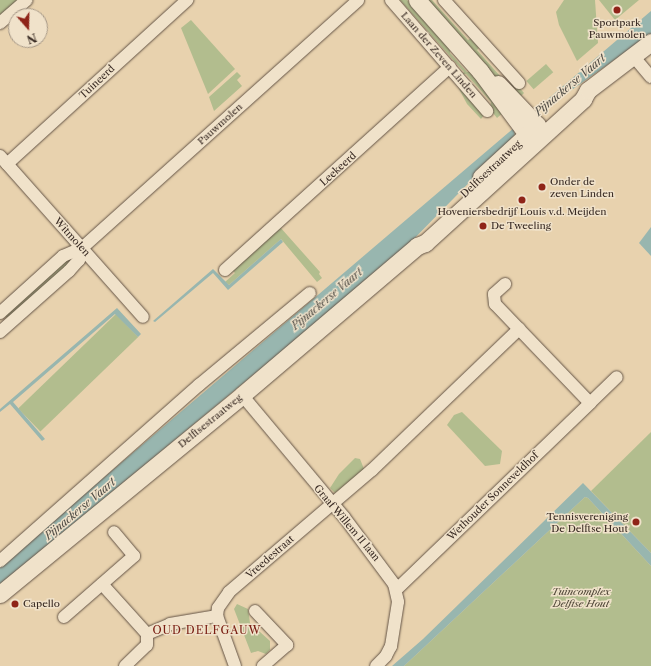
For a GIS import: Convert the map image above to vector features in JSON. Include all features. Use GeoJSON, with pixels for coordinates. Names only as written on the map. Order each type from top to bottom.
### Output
{"type":"FeatureCollection","features":[{"type":"Feature","properties":{"kind":"street"},"geometry":{"type":"LineString","coordinates":[[0,23],[26,0]]}},
{"type":"Feature","properties":{"kind":"street","name":"Tuineerd"},"geometry":{"type":"LineString","coordinates":[[4,160],[187,0]]}},
{"type":"Feature","properties":{"kind":"street","name":"Pauwmolen"},"geometry":{"type":"LineString","coordinates":[[0,313],[63,256],[82,248],[358,0]]}},
{"type":"Feature","properties":{"kind":"street","name":"Laan der Zeven Linden"},"geometry":{"type":"LineString","coordinates":[[391,0],[488,111]]}},
{"type":"Feature","properties":{"kind":"street","name":"Laan der Zeven Linden"},"geometry":{"type":"LineString","coordinates":[[417,0],[529,126]]}},
{"type":"Feature","properties":{"kind":"street"},"geometry":{"type":"LineString","coordinates":[[444,0],[519,83]]}},
{"type":"Feature","properties":{"kind":"street","name":"Delftsestraatweg"},"geometry":{"type":"LineString","coordinates":[[0,594],[242,395],[417,246],[421,238],[529,126],[574,101],[634,57],[651,42]]}},
{"type":"Feature","properties":{"kind":"street"},"geometry":{"type":"LineString","coordinates":[[634,57],[651,77]]}},
{"type":"Feature","properties":{"kind":"street","name":"Leekeerd"},"geometry":{"type":"LineString","coordinates":[[225,270],[450,67]]}},
{"type":"Feature","properties":{"kind":"street","name":"Witmolen"},"geometry":{"type":"LineString","coordinates":[[4,160],[143,317]]}},
{"type":"Feature","properties":{"kind":"street","name":"Pauwmolen"},"geometry":{"type":"LineString","coordinates":[[2,327],[69,271],[79,260],[82,248]]}},
{"type":"Feature","properties":{"kind":"street"},"geometry":{"type":"LineString","coordinates":[[505,284],[494,294],[492,299],[590,403]]}},
{"type":"Feature","properties":{"kind":"street"},"geometry":{"type":"LineString","coordinates":[[0,561],[199,385],[310,293]]}},
{"type":"Feature","properties":{"kind":"street"},"geometry":{"type":"LineString","coordinates":[[331,504],[372,470],[519,329]]}},
{"type":"Feature","properties":{"kind":"street","name":"Wethouder Sonneveldhof"},"geometry":{"type":"LineString","coordinates":[[396,589],[617,377]]}},
{"type":"Feature","properties":{"kind":"street","name":"Graaf Willem II laan"},"geometry":{"type":"LineString","coordinates":[[242,395],[390,576],[396,589],[398,602],[391,646],[386,656],[376,666]]}},
{"type":"Feature","properties":{"kind":"street","name":"Vreedestraat"},"geometry":{"type":"LineString","coordinates":[[217,616],[218,608],[229,592],[331,504]]}},
{"type":"Feature","properties":{"kind":"street"},"geometry":{"type":"LineString","coordinates":[[64,617],[134,556],[114,532]]}},
{"type":"Feature","properties":{"kind":"street"},"geometry":{"type":"LineString","coordinates":[[102,584],[148,634],[147,645],[125,666]]}},
{"type":"Feature","properties":{"kind":"street"},"geometry":{"type":"LineString","coordinates":[[255,610],[287,645],[263,666]]}},
{"type":"Feature","properties":{"kind":"street"},"geometry":{"type":"LineString","coordinates":[[148,634],[170,624],[217,616],[235,666]]}},
{"type":"Feature","properties":{"kind":"green space"},"geometry":{"type":"Polygon","coordinates":[[[0,0],[20,0],[11,8],[8,8],[8,11],[0,18],[0,0]]]}},
{"type":"Feature","properties":{"kind":"green space"},"geometry":{"type":"Polygon","coordinates":[[[400,0],[407,0],[419,12],[450,47],[450,53],[467,72],[474,72],[505,111],[497,118],[490,109],[491,102],[466,74],[462,74],[464,72],[400,0]]]}},
{"type":"Feature","properties":{"kind":"green space"},"geometry":{"type":"Polygon","coordinates":[[[427,0],[432,0],[468,40],[471,38],[479,48],[477,50],[508,85],[511,83],[517,85],[524,93],[519,98],[490,74],[427,0]]]}},
{"type":"Feature","properties":{"kind":"green space"},"geometry":{"type":"Polygon","coordinates":[[[564,0],[595,0],[598,43],[577,61],[559,25],[556,12],[564,0]]]}},
{"type":"Feature","properties":{"kind":"green space","name":"Sportpark Pauwmolen"},"geometry":{"type":"Polygon","coordinates":[[[599,0],[639,0],[615,20],[599,0]]]}},
{"type":"Feature","properties":{"kind":"green space"},"geometry":{"type":"Polygon","coordinates":[[[191,20],[235,69],[208,94],[181,28],[191,20]]]}},
{"type":"Feature","properties":{"kind":"green space"},"geometry":{"type":"Polygon","coordinates":[[[546,64],[553,72],[534,89],[526,81],[546,64]]]}},
{"type":"Feature","properties":{"kind":"green space"},"geometry":{"type":"Polygon","coordinates":[[[237,72],[241,76],[237,80],[242,86],[214,111],[209,97],[237,72]]]}},
{"type":"Feature","properties":{"kind":"green space"},"geometry":{"type":"Polygon","coordinates":[[[458,87],[484,115],[481,119],[467,104],[458,87]]]}},
{"type":"Feature","properties":{"kind":"green space"},"geometry":{"type":"Polygon","coordinates":[[[280,227],[320,272],[319,274],[322,278],[317,282],[281,239],[229,285],[225,282],[235,273],[232,270],[280,227]]]}},
{"type":"Feature","properties":{"kind":"green space"},"geometry":{"type":"Polygon","coordinates":[[[66,257],[72,262],[8,318],[6,317],[5,315],[66,257]]]}},
{"type":"Feature","properties":{"kind":"green space"},"geometry":{"type":"Polygon","coordinates":[[[116,314],[138,337],[40,431],[18,408],[116,314]]]}},
{"type":"Feature","properties":{"kind":"green space"},"geometry":{"type":"Polygon","coordinates":[[[462,412],[502,451],[500,464],[485,466],[447,425],[454,415],[462,412]]]}},
{"type":"Feature","properties":{"kind":"green space","name":"Tennisvereniging De Delftse Hout"},"geometry":{"type":"Polygon","coordinates":[[[651,432],[651,553],[591,491],[651,432]]]}},
{"type":"Feature","properties":{"kind":"green space"},"geometry":{"type":"Polygon","coordinates":[[[355,458],[360,459],[364,469],[335,493],[330,488],[339,474],[355,458]]]}},
{"type":"Feature","properties":{"kind":"green space","name":"Tuincomplex Delftse Hout"},"geometry":{"type":"Polygon","coordinates":[[[585,497],[588,498],[651,566],[651,666],[404,666],[585,497]]]}},
{"type":"Feature","properties":{"kind":"green space"},"geometry":{"type":"Polygon","coordinates":[[[237,604],[248,609],[250,623],[270,641],[270,650],[266,654],[258,651],[251,653],[234,609],[237,604]]]}},
{"type":"Feature","properties":{"kind":"water","name":"Pijnackerse Vaart"},"geometry":{"type":"Polygon","coordinates":[[[651,11],[651,34],[549,106],[515,136],[398,255],[0,585],[0,566],[651,11]]]}},
{"type":"Feature","properties":{"kind":"water"},"geometry":{"type":"Polygon","coordinates":[[[651,227],[651,256],[639,243],[651,227]]]}},
{"type":"Feature","properties":{"kind":"water"},"geometry":{"type":"Polygon","coordinates":[[[281,239],[283,242],[228,290],[213,273],[155,322],[153,321],[213,269],[229,285],[281,239]]]}},
{"type":"Feature","properties":{"kind":"water"},"geometry":{"type":"Polygon","coordinates":[[[117,308],[141,334],[138,337],[115,314],[13,402],[45,439],[42,441],[10,404],[0,412],[0,409],[117,308]]]}},
{"type":"Feature","properties":{"kind":"water"},"geometry":{"type":"Polygon","coordinates":[[[583,483],[651,553],[651,566],[588,498],[585,497],[404,666],[392,666],[423,639],[583,483]]]}},
{"type":"Feature","properties":{"kind":"pier"},"geometry":{"type":"Polygon","coordinates":[[[542,103],[549,106],[515,137],[514,127],[542,103]]]}},
{"type":"Feature","properties":{"kind":"place","name":"Sportpark Pauwmolen"},"geometry":{"type":"Point","coordinates":[617,10]}},
{"type":"Feature","properties":{"kind":"place","name":"Onder de zeven Linden"},"geometry":{"type":"Point","coordinates":[542,187]}},
{"type":"Feature","properties":{"kind":"place","name":"Hoveniersbedrijf Louis v.d. Meijden"},"geometry":{"type":"Point","coordinates":[522,200]}},
{"type":"Feature","properties":{"kind":"place","name":"De Tweeling"},"geometry":{"type":"Point","coordinates":[483,226]}},
{"type":"Feature","properties":{"kind":"place","name":"Tennisvereniging De Delftse Hout"},"geometry":{"type":"Point","coordinates":[636,522]}},
{"type":"Feature","properties":{"kind":"place","name":"Capello"},"geometry":{"type":"Point","coordinates":[15,604]}},
{"type":"Feature","properties":{"kind":"district","name":"OUD DELFGAUW"},"geometry":{"type":"Point","coordinates":[207,630]}}]}
